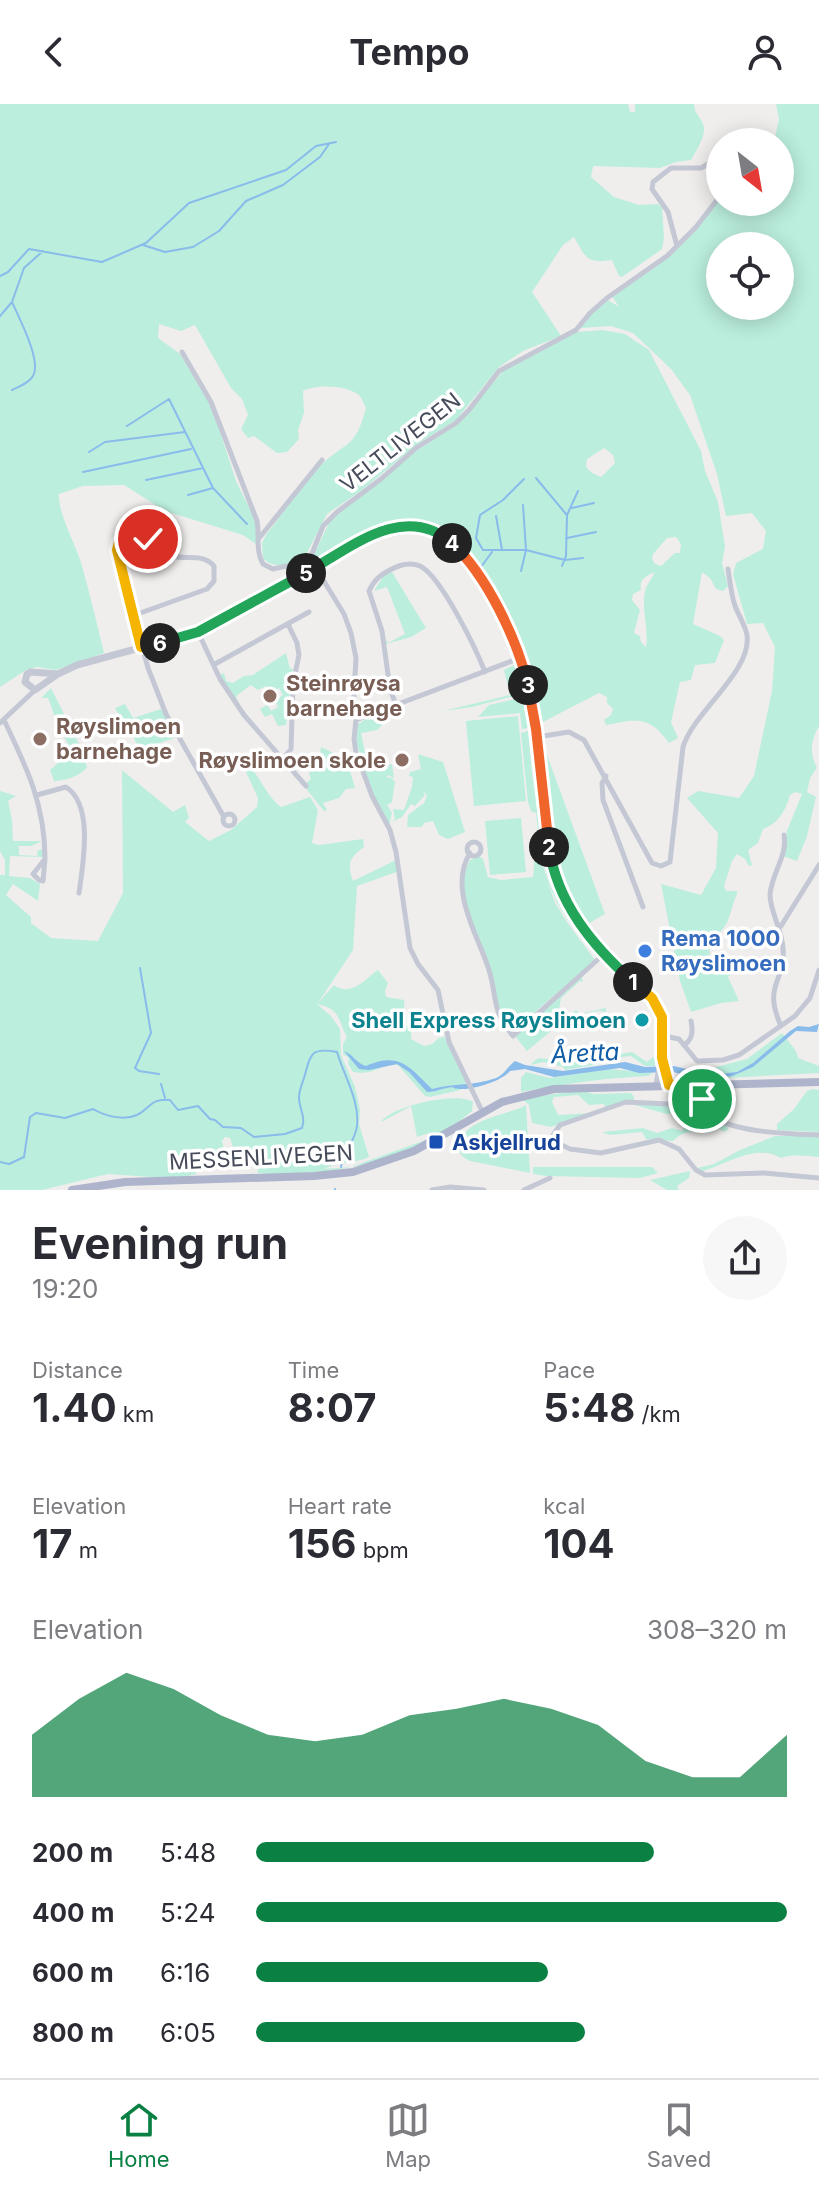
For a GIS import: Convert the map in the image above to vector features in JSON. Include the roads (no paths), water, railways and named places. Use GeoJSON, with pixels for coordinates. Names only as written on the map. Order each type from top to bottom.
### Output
{"type":"FeatureCollection","features":[{"type":"Feature","properties":{"kind":"main road","name":"MESSENLIVEGEN"},"geometry":{"type":"LineString","coordinates":[[72,1190],[353,1172],[414,1151],[482,1111],[514,1098],[554,1089],[819,1082]]}},
{"type":"Feature","properties":{"kind":"street"},"geometry":{"type":"LineString","coordinates":[[677,247],[671,220],[652,189],[653,182],[671,168],[701,168],[706,165]]}},
{"type":"Feature","properties":{"kind":"street","name":"VELTLIVEGEN"},"geometry":{"type":"LineString","coordinates":[[314,567],[315,544],[329,519],[416,448],[456,423],[499,371],[576,330],[607,298],[677,247],[706,213]]}},
{"type":"Feature","properties":{"kind":"street"},"geometry":{"type":"LineString","coordinates":[[182,352],[211,402],[257,521],[260,538],[258,555],[267,567],[279,569],[300,561],[314,567],[336,599],[351,633],[356,658],[353,711],[356,753],[374,800],[390,830],[410,948],[438,990],[446,1035],[482,1111]]}},
{"type":"Feature","properties":{"kind":"street"},"geometry":{"type":"LineString","coordinates":[[260,538],[322,460]]}},
{"type":"Feature","properties":{"kind":"street"},"geometry":{"type":"LineString","coordinates":[[45,859],[44,830],[37,795],[2,722],[35,690],[77,665],[198,632],[385,529],[407,525],[430,529],[445,537],[463,554],[498,610],[520,658],[537,737],[554,878],[574,916],[604,954],[652,998],[662,1017],[662,1058],[657,1085]]}},
{"type":"Feature","properties":{"kind":"street"},"geometry":{"type":"LineString","coordinates":[[132,616],[207,589],[214,581],[214,566],[206,559],[168,555],[143,537],[133,535],[119,542],[117,550],[132,616],[141,647],[166,714],[224,817]]}},
{"type":"Feature","properties":{"kind":"street"},"geometry":{"type":"LineString","coordinates":[[396,705],[390,689],[382,631],[369,591],[378,576],[400,565],[421,567],[431,576],[469,636],[485,672]]}},
{"type":"Feature","properties":{"kind":"street"},"geometry":{"type":"LineString","coordinates":[[537,737],[569,732],[588,744],[652,863],[665,865],[672,855],[672,824],[687,732],[725,687],[746,651],[747,634],[734,604],[728,569]]}},
{"type":"Feature","properties":{"kind":"street"},"geometry":{"type":"LineString","coordinates":[[215,664],[309,612]]}},
{"type":"Feature","properties":{"kind":"street"},"geometry":{"type":"LineString","coordinates":[[283,759],[291,749],[293,684],[299,655],[288,624]]}},
{"type":"Feature","properties":{"kind":"street"},"geometry":{"type":"LineString","coordinates":[[198,632],[220,679],[244,715],[265,743],[306,786]]}},
{"type":"Feature","properties":{"kind":"street"},"geometry":{"type":"LineString","coordinates":[[356,720],[520,658]]}},
{"type":"Feature","properties":{"kind":"street"},"geometry":{"type":"LineString","coordinates":[[35,690],[25,682],[27,674],[38,671],[58,674]]}},
{"type":"Feature","properties":{"kind":"street"},"geometry":{"type":"LineString","coordinates":[[606,776],[602,783],[603,800],[643,907]]}},
{"type":"Feature","properties":{"kind":"street"},"geometry":{"type":"LineString","coordinates":[[37,795],[66,787],[77,800],[85,825],[79,893]]}},
{"type":"Feature","properties":{"kind":"street"},"geometry":{"type":"LineString","coordinates":[[781,1026],[772,993],[783,956],[780,927],[770,896],[784,850],[784,835]]}},
{"type":"Feature","properties":{"kind":"street"},"geometry":{"type":"LineString","coordinates":[[470,853],[462,881],[465,905],[474,938],[488,968],[496,1010],[513,1036],[604,954]]}},
{"type":"Feature","properties":{"kind":"street"},"geometry":{"type":"LineString","coordinates":[[780,927],[819,865]]}},
{"type":"Feature","properties":{"kind":"street"},"geometry":{"type":"LineString","coordinates":[[663,1036],[679,1039],[697,1061],[723,1060],[739,1055],[805,1007],[819,970]]}},
{"type":"Feature","properties":{"kind":"street"},"geometry":{"type":"LineString","coordinates":[[684,1045],[693,1032],[691,1021]]}},
{"type":"Feature","properties":{"kind":"street"},"geometry":{"type":"LineString","coordinates":[[662,1058],[669,1085]]}},
{"type":"Feature","properties":{"kind":"street"},"geometry":{"type":"LineString","coordinates":[[701,1084],[702,1099],[711,1115]]}},
{"type":"Feature","properties":{"kind":"street"},"geometry":{"type":"LineString","coordinates":[[819,1135],[761,1131],[711,1115],[704,1118],[685,1099],[668,1104],[633,1101],[560,1125],[553,1135],[555,1142],[564,1147],[601,1153],[652,1140],[667,1142],[679,1149],[696,1170],[710,1176],[764,1173],[819,1178]]}},
{"type":"Feature","properties":{"kind":"street"},"geometry":{"type":"LineString","coordinates":[[524,1190],[550,1178]]}},
{"type":"Feature","properties":{"kind":"street"},"geometry":{"type":"LineString","coordinates":[[432,1190],[450,1187],[484,1190]]}},
{"type":"Feature","properties":{"kind":"water"},"geometry":{"type":"Polygon","coordinates":[[[819,1024],[817,1032],[796,1031],[753,1067],[732,1076],[702,1079],[673,1072],[639,1073],[620,1068],[554,1077],[525,1069],[510,1071],[501,1078],[479,1086],[427,1092],[397,1064],[359,1069],[344,1051],[366,1066],[388,1060],[404,1064],[432,1089],[496,1078],[515,1061],[563,1071],[625,1062],[645,1067],[674,1066],[711,1075],[737,1072],[753,1063],[798,1026],[819,1024]]]}},
{"type":"Feature","properties":{"kind":"waterway"},"geometry":{"type":"LineString","coordinates":[[0,276],[8,272],[29,249],[102,262],[146,243],[189,203],[286,170],[316,146],[336,142]]}},
{"type":"Feature","properties":{"kind":"waterway"},"geometry":{"type":"LineString","coordinates":[[143,245],[165,252],[193,247],[219,231],[246,201],[283,185],[320,157],[329,144]]}},
{"type":"Feature","properties":{"kind":"waterway"},"geometry":{"type":"LineString","coordinates":[[12,390],[29,381],[35,369],[28,339],[12,302],[24,268],[43,251]]}},
{"type":"Feature","properties":{"kind":"waterway"},"geometry":{"type":"LineString","coordinates":[[0,316],[12,302]]}},
{"type":"Feature","properties":{"kind":"waterway"},"geometry":{"type":"LineString","coordinates":[[127,426],[169,399],[213,488],[247,524]]}},
{"type":"Feature","properties":{"kind":"waterway"},"geometry":{"type":"LineString","coordinates":[[89,452],[105,442],[185,432]]}},
{"type":"Feature","properties":{"kind":"waterway"},"geometry":{"type":"LineString","coordinates":[[83,472],[191,449]]}},
{"type":"Feature","properties":{"kind":"waterway"},"geometry":{"type":"LineString","coordinates":[[146,480],[203,468]]}},
{"type":"Feature","properties":{"kind":"waterway"},"geometry":{"type":"LineString","coordinates":[[536,478],[566,514]]}},
{"type":"Feature","properties":{"kind":"waterway"},"geometry":{"type":"LineString","coordinates":[[524,479],[503,500],[480,515],[476,538],[483,550],[526,550],[565,560],[583,558]]}},
{"type":"Feature","properties":{"kind":"waterway"},"geometry":{"type":"LineString","coordinates":[[188,495],[213,488]]}},
{"type":"Feature","properties":{"kind":"waterway"},"geometry":{"type":"LineString","coordinates":[[562,566],[566,556],[567,515],[578,491]]}},
{"type":"Feature","properties":{"kind":"waterway"},"geometry":{"type":"LineString","coordinates":[[572,508],[594,503]]}},
{"type":"Feature","properties":{"kind":"waterway"},"geometry":{"type":"LineString","coordinates":[[521,571],[526,550],[523,505]]}},
{"type":"Feature","properties":{"kind":"waterway"},"geometry":{"type":"LineString","coordinates":[[496,516],[502,550]]}},
{"type":"Feature","properties":{"kind":"waterway"},"geometry":{"type":"LineString","coordinates":[[567,538],[596,532]]}},
{"type":"Feature","properties":{"kind":"waterway"},"geometry":{"type":"LineString","coordinates":[[481,567],[492,552]]}},
{"type":"Feature","properties":{"kind":"waterway"},"geometry":{"type":"LineString","coordinates":[[140,968],[151,1033],[135,1068],[159,1074]]}},
{"type":"Feature","properties":{"kind":"waterway","name":"Åretta"},"geometry":{"type":"LineString","coordinates":[[0,1162],[9,1164],[24,1157],[30,1117],[36,1113],[65,1118],[93,1109],[109,1116],[126,1118],[163,1100],[170,1100],[178,1110],[198,1106],[223,1127],[241,1128],[254,1137],[285,1134],[302,1128],[300,1090],[310,1058],[321,1051],[337,1052],[356,1107],[356,1132],[341,1167]]}},
{"type":"Feature","properties":{"kind":"waterway"},"geometry":{"type":"LineString","coordinates":[[161,1084],[165,1098]]}},
{"type":"Feature","properties":{"kind":"place","name":"Steinrøysa barnehage"},"geometry":{"type":"Point","coordinates":[270,696]}},
{"type":"Feature","properties":{"kind":"place","name":"Røyslimoen barnehage"},"geometry":{"type":"Point","coordinates":[40,739]}},
{"type":"Feature","properties":{"kind":"place","name":"Røyslimoen skole"},"geometry":{"type":"Point","coordinates":[402,760]}},
{"type":"Feature","properties":{"kind":"place","name":"Rema 1000 Røyslimoen"},"geometry":{"type":"Point","coordinates":[645,951]}},
{"type":"Feature","properties":{"kind":"place","name":"Shell Express Røyslimoen"},"geometry":{"type":"Point","coordinates":[642,1020]}},
{"type":"Feature","properties":{"kind":"place","name":"Askjellrud"},"geometry":{"type":"Point","coordinates":[436,1142]}}]}
